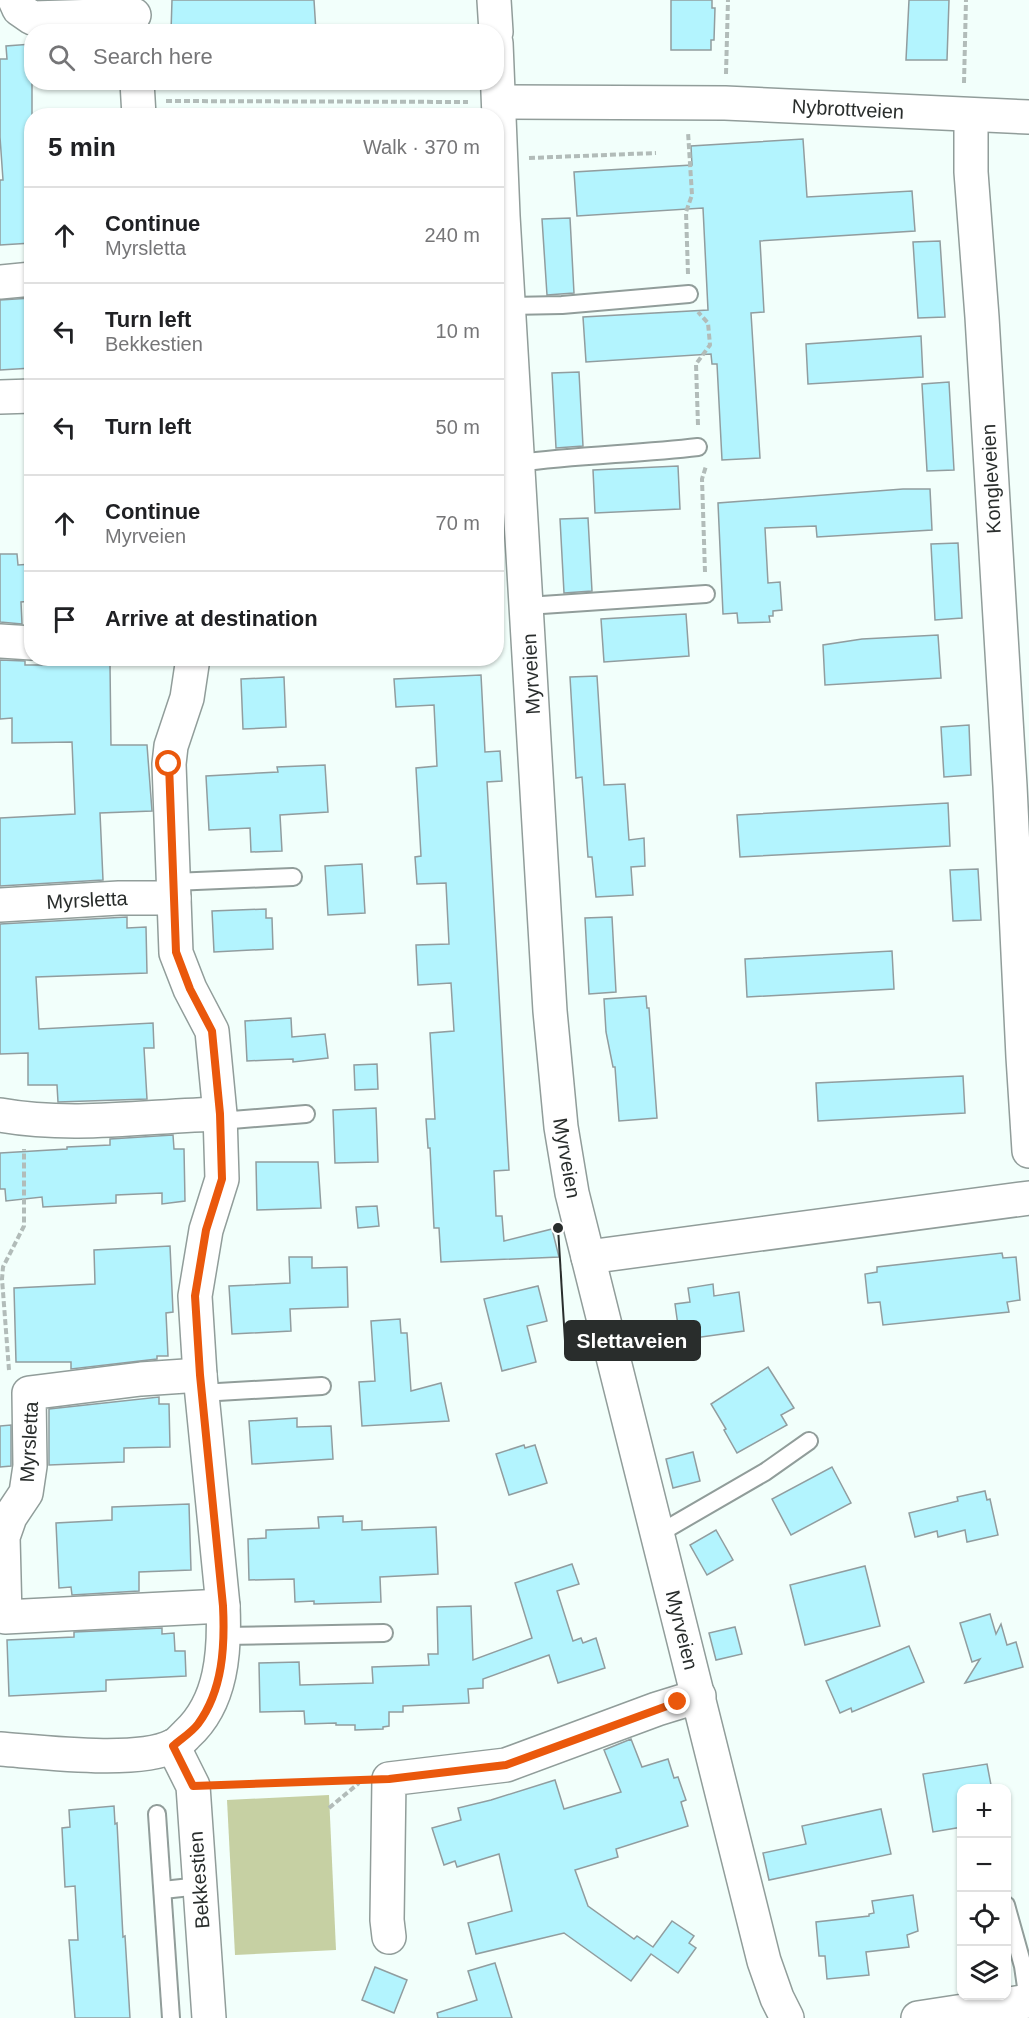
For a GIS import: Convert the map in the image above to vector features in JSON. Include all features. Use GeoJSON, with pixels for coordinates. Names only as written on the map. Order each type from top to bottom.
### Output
{"type":"FeatureCollection","features":[{"type":"Feature","properties":{"kind":"street"},"geometry":{"type":"LineString","coordinates":[[15,0],[19,9],[32,18],[137,16]]}},
{"type":"Feature","properties":{"kind":"street"},"geometry":{"type":"LineString","coordinates":[[494,0],[496,24]]}},
{"type":"Feature","properties":{"kind":"street","name":"Myrveien"},"geometry":{"type":"LineString","coordinates":[[499,90],[500,108]]}},
{"type":"Feature","properties":{"kind":"street","name":"Nybrottveien"},"geometry":{"type":"LineString","coordinates":[[500,102],[725,103],[1029,117]]}},
{"type":"Feature","properties":{"kind":"street","name":"Kongleveien"},"geometry":{"type":"LineString","coordinates":[[971,116],[971,172],[1021,842],[1029,1151]]}},
{"type":"Feature","properties":{"kind":"street","name":"Myrveien"},"geometry":{"type":"LineString","coordinates":[[504,214],[554,1061],[561,1127],[588,1257],[764,1961],[787,2018]]}},
{"type":"Feature","properties":{"kind":"street"},"geometry":{"type":"LineString","coordinates":[[0,282],[24,280]]}},
{"type":"Feature","properties":{"kind":"street"},"geometry":{"type":"LineString","coordinates":[[0,398],[24,396]]}},
{"type":"Feature","properties":{"kind":"street"},"geometry":{"type":"LineString","coordinates":[[0,641],[24,642]]}},
{"type":"Feature","properties":{"kind":"street"},"geometry":{"type":"LineString","coordinates":[[0,1749],[135,1756],[173,1746],[197,1724],[213,1695],[222,1666],[224,1621],[200,1384],[195,1296],[206,1230],[222,1179],[220,1117],[212,1031],[190,989],[176,952],[169,764],[171,746],[187,698],[192,666]]}},
{"type":"Feature","properties":{"kind":"street","name":"Myrsletta"},"geometry":{"type":"LineString","coordinates":[[0,905],[118,898],[174,890]]}},
{"type":"Feature","properties":{"kind":"street"},"geometry":{"type":"LineString","coordinates":[[12,1117],[63,1122],[220,1117]]}},
{"type":"Feature","properties":{"kind":"street"},"geometry":{"type":"LineString","coordinates":[[588,1257],[1029,1198]]}},
{"type":"Feature","properties":{"kind":"street","name":"Myrsletta"},"geometry":{"type":"LineString","coordinates":[[200,1384],[141,1379],[29,1393],[30,1466],[26,1493],[10,1517],[3,1537],[5,1617],[224,1621]]}},
{"type":"Feature","properties":{"kind":"street","name":"Myrveien"},"geometry":{"type":"LineString","coordinates":[[389,1937],[387,1920],[389,1779],[506,1765],[657,1709],[699,1696]]}},
{"type":"Feature","properties":{"kind":"street","name":"Bekkestien"},"geometry":{"type":"LineString","coordinates":[[173,1746],[193,1786],[209,2018]]}},
{"type":"Feature","properties":{"kind":"street"},"geometry":{"type":"LineString","coordinates":[[918,2018],[1028,2001]]}},
{"type":"Feature","properties":{"kind":"lane"},"geometry":{"type":"LineString","coordinates":[[509,306],[688,294]]}},
{"type":"Feature","properties":{"kind":"lane"},"geometry":{"type":"LineString","coordinates":[[518,463],[698,447]]}},
{"type":"Feature","properties":{"kind":"lane","name":"Myrveien"},"geometry":{"type":"LineString","coordinates":[[526,606],[706,594]]}},
{"type":"Feature","properties":{"kind":"lane"},"geometry":{"type":"LineString","coordinates":[[174,890],[293,878]]}},
{"type":"Feature","properties":{"kind":"lane"},"geometry":{"type":"LineString","coordinates":[[220,1117],[306,1114]]}},
{"type":"Feature","properties":{"kind":"lane","name":"Myrsletta"},"geometry":{"type":"LineString","coordinates":[[200,1384],[322,1386]]}},
{"type":"Feature","properties":{"kind":"lane"},"geometry":{"type":"LineString","coordinates":[[658,1534],[765,1472],[809,1442]]}},
{"type":"Feature","properties":{"kind":"lane","name":"Myrsletta"},"geometry":{"type":"LineString","coordinates":[[224,1621],[384,1633]]}},
{"type":"Feature","properties":{"kind":"lane"},"geometry":{"type":"LineString","coordinates":[[157,1814],[171,2018]]}},
{"type":"Feature","properties":{"kind":"lane"},"geometry":{"type":"LineString","coordinates":[[163,1890],[200,1886]]}},
{"type":"Feature","properties":{"kind":"lane"},"geometry":{"type":"LineString","coordinates":[[1011,1923],[1023,1966],[1028,2001]]}},
{"type":"Feature","properties":{"kind":"path"},"geometry":{"type":"LineString","coordinates":[[725,103],[728,0]]}},
{"type":"Feature","properties":{"kind":"path"},"geometry":{"type":"LineString","coordinates":[[966,0],[963,91],[971,116]]}},
{"type":"Feature","properties":{"kind":"path"},"geometry":{"type":"LineString","coordinates":[[138,100],[500,102]]}},
{"type":"Feature","properties":{"kind":"path"},"geometry":{"type":"LineString","coordinates":[[504,159],[656,153]]}},
{"type":"Feature","properties":{"kind":"path"},"geometry":{"type":"LineString","coordinates":[[706,594],[701,512],[702,479],[707,464]]}},
{"type":"Feature","properties":{"kind":"path"},"geometry":{"type":"LineString","coordinates":[[12,1117],[24,1226],[3,1267],[1,1279],[10,1373],[15,1387],[29,1393]]}},
{"type":"Feature","properties":{"kind":"path"},"geometry":{"type":"LineString","coordinates":[[193,1786],[362,1780],[329,1808]]}},
{"type":"Feature","properties":{"kind":"green space"},"geometry":{"type":"Polygon","coordinates":[[[329,1795],[336,1950],[235,1955],[227,1800],[329,1795]]]}},
{"type":"Feature","properties":{"kind":"building"},"geometry":{"type":"Polygon","coordinates":[[[172,0],[314,0],[316,24],[171,24],[172,0]]]}},
{"type":"Feature","properties":{"kind":"building"},"geometry":{"type":"Polygon","coordinates":[[[671,0],[712,0],[712,8],[715,8],[714,40],[711,40],[711,50],[671,50],[671,0]]]}},
{"type":"Feature","properties":{"kind":"building"},"geometry":{"type":"Polygon","coordinates":[[[909,0],[949,0],[947,60],[906,60],[909,0]]]}},
{"type":"Feature","properties":{"kind":"building"},"geometry":{"type":"Polygon","coordinates":[[[24,45],[24,90],[32,90],[32,108],[24,108],[24,244],[0,245],[0,180],[3,180],[0,137],[0,59],[7,59],[6,46],[24,45]]]}},
{"type":"Feature","properties":{"kind":"building"},"geometry":{"type":"Polygon","coordinates":[[[803,139],[807,197],[912,191],[915,231],[760,241],[764,312],[751,313],[760,458],[722,460],[717,364],[712,364],[711,354],[586,362],[583,317],[708,310],[703,208],[577,216],[574,172],[692,165],[691,146],[803,139]]]}},
{"type":"Feature","properties":{"kind":"building"},"geometry":{"type":"Polygon","coordinates":[[[570,218],[574,293],[547,295],[542,219],[570,218]]]}},
{"type":"Feature","properties":{"kind":"building"},"geometry":{"type":"Polygon","coordinates":[[[940,241],[945,317],[918,318],[913,242],[940,241]]]}},
{"type":"Feature","properties":{"kind":"building"},"geometry":{"type":"Polygon","coordinates":[[[24,298],[24,368],[0,370],[0,300],[24,298]]]}},
{"type":"Feature","properties":{"kind":"building"},"geometry":{"type":"Polygon","coordinates":[[[921,336],[923,377],[808,384],[806,344],[921,336]]]}},
{"type":"Feature","properties":{"kind":"building"},"geometry":{"type":"Polygon","coordinates":[[[579,372],[583,446],[556,448],[552,373],[579,372]]]}},
{"type":"Feature","properties":{"kind":"building"},"geometry":{"type":"Polygon","coordinates":[[[949,382],[954,470],[927,471],[922,384],[949,382]]]}},
{"type":"Feature","properties":{"kind":"building"},"geometry":{"type":"Polygon","coordinates":[[[678,466],[680,509],[595,513],[593,470],[678,466]]]}},
{"type":"Feature","properties":{"kind":"building"},"geometry":{"type":"Polygon","coordinates":[[[930,489],[932,530],[817,537],[816,526],[765,528],[768,583],[780,582],[782,610],[773,611],[773,616],[769,616],[770,622],[738,623],[737,613],[723,614],[718,503],[930,489]]]}},
{"type":"Feature","properties":{"kind":"building"},"geometry":{"type":"Polygon","coordinates":[[[588,518],[592,591],[564,593],[560,519],[588,518]]]}},
{"type":"Feature","properties":{"kind":"building"},"geometry":{"type":"Polygon","coordinates":[[[958,543],[962,618],[935,620],[931,544],[958,543]]]}},
{"type":"Feature","properties":{"kind":"building"},"geometry":{"type":"Polygon","coordinates":[[[0,554],[17,554],[18,565],[24,565],[22,624],[0,622],[0,554]]]}},
{"type":"Feature","properties":{"kind":"building"},"geometry":{"type":"Polygon","coordinates":[[[686,614],[689,656],[604,662],[601,619],[686,614]]]}},
{"type":"Feature","properties":{"kind":"building"},"geometry":{"type":"Polygon","coordinates":[[[938,635],[941,678],[825,685],[823,645],[862,639],[938,635]]]}},
{"type":"Feature","properties":{"kind":"building"},"geometry":{"type":"Polygon","coordinates":[[[0,660],[24,661],[24,666],[110,666],[111,745],[147,745],[152,811],[100,813],[103,880],[0,886],[0,818],[75,814],[72,742],[12,743],[12,718],[0,719],[0,660]]]}},
{"type":"Feature","properties":{"kind":"building"},"geometry":{"type":"Polygon","coordinates":[[[481,675],[485,752],[500,751],[502,781],[487,782],[509,1170],[494,1171],[496,1216],[502,1216],[504,1241],[552,1229],[559,1257],[441,1262],[439,1228],[434,1228],[430,1148],[428,1148],[426,1119],[435,1119],[430,1033],[454,1031],[451,983],[418,985],[416,945],[449,944],[446,883],[417,884],[415,857],[421,856],[416,768],[437,766],[434,705],[396,707],[394,679],[481,675]]]}},
{"type":"Feature","properties":{"kind":"building"},"geometry":{"type":"Polygon","coordinates":[[[597,676],[604,785],[625,784],[629,840],[644,838],[645,866],[631,867],[633,895],[596,897],[592,857],[588,857],[582,777],[576,778],[570,677],[597,676]]]}},
{"type":"Feature","properties":{"kind":"building"},"geometry":{"type":"Polygon","coordinates":[[[284,677],[286,727],[243,729],[241,679],[284,677]]]}},
{"type":"Feature","properties":{"kind":"building"},"geometry":{"type":"Polygon","coordinates":[[[969,725],[971,775],[944,777],[941,727],[969,725]]]}},
{"type":"Feature","properties":{"kind":"building"},"geometry":{"type":"Polygon","coordinates":[[[325,765],[328,812],[280,815],[282,851],[251,852],[250,828],[209,830],[206,776],[278,772],[277,767],[325,765]]]}},
{"type":"Feature","properties":{"kind":"building"},"geometry":{"type":"Polygon","coordinates":[[[948,803],[950,846],[740,857],[737,815],[948,803]]]}},
{"type":"Feature","properties":{"kind":"building"},"geometry":{"type":"Polygon","coordinates":[[[362,864],[365,913],[328,915],[325,866],[362,864]]]}},
{"type":"Feature","properties":{"kind":"building"},"geometry":{"type":"Polygon","coordinates":[[[978,869],[981,920],[953,921],[950,870],[978,869]]]}},
{"type":"Feature","properties":{"kind":"building"},"geometry":{"type":"Polygon","coordinates":[[[266,909],[266,918],[272,918],[273,949],[214,952],[212,911],[266,909]]]}},
{"type":"Feature","properties":{"kind":"building"},"geometry":{"type":"Polygon","coordinates":[[[127,917],[127,928],[146,927],[147,973],[36,977],[39,1029],[153,1023],[154,1048],[144,1048],[147,1099],[58,1102],[57,1085],[28,1085],[28,1053],[0,1054],[0,924],[127,917]]]}},
{"type":"Feature","properties":{"kind":"building"},"geometry":{"type":"Polygon","coordinates":[[[612,917],[616,992],[589,994],[585,918],[612,917]]]}},
{"type":"Feature","properties":{"kind":"building"},"geometry":{"type":"Polygon","coordinates":[[[892,951],[894,989],[747,997],[745,959],[892,951]]]}},
{"type":"Feature","properties":{"kind":"building"},"geometry":{"type":"Polygon","coordinates":[[[646,996],[647,1008],[649,1008],[657,1118],[619,1121],[615,1067],[613,1067],[606,1032],[604,999],[646,996]]]}},
{"type":"Feature","properties":{"kind":"building"},"geometry":{"type":"Polygon","coordinates":[[[291,1018],[292,1037],[325,1034],[328,1058],[293,1062],[293,1059],[247,1061],[245,1021],[291,1018]]]}},
{"type":"Feature","properties":{"kind":"building"},"geometry":{"type":"Polygon","coordinates":[[[377,1064],[378,1089],[355,1090],[354,1065],[377,1064]]]}},
{"type":"Feature","properties":{"kind":"building"},"geometry":{"type":"Polygon","coordinates":[[[963,1076],[965,1113],[818,1121],[816,1083],[963,1076]]]}},
{"type":"Feature","properties":{"kind":"building"},"geometry":{"type":"Polygon","coordinates":[[[376,1108],[378,1162],[335,1163],[333,1110],[376,1108]]]}},
{"type":"Feature","properties":{"kind":"building"},"geometry":{"type":"Polygon","coordinates":[[[173,1135],[174,1149],[184,1149],[185,1201],[162,1204],[162,1193],[116,1195],[116,1203],[43,1207],[42,1197],[6,1201],[5,1189],[0,1189],[0,1153],[110,1145],[110,1139],[173,1135]]]}},
{"type":"Feature","properties":{"kind":"building"},"geometry":{"type":"Polygon","coordinates":[[[256,1162],[318,1162],[321,1208],[257,1210],[256,1162]]]}},
{"type":"Feature","properties":{"kind":"building"},"geometry":{"type":"Polygon","coordinates":[[[377,1206],[379,1226],[358,1228],[356,1207],[377,1206]]]}},
{"type":"Feature","properties":{"kind":"building"},"geometry":{"type":"Polygon","coordinates":[[[170,1246],[173,1312],[166,1313],[168,1356],[71,1369],[71,1362],[16,1362],[14,1288],[95,1284],[94,1250],[170,1246]]]}},
{"type":"Feature","properties":{"kind":"building"},"geometry":{"type":"Polygon","coordinates":[[[1002,1253],[1003,1258],[1016,1257],[1020,1300],[1007,1302],[1009,1312],[883,1325],[880,1302],[868,1303],[865,1274],[877,1272],[877,1267],[1002,1253]]]}},
{"type":"Feature","properties":{"kind":"building"},"geometry":{"type":"Polygon","coordinates":[[[289,1257],[312,1257],[312,1268],[347,1267],[348,1307],[290,1309],[291,1331],[232,1334],[229,1286],[290,1283],[289,1257]]]}},
{"type":"Feature","properties":{"kind":"building"},"geometry":{"type":"Polygon","coordinates":[[[713,1284],[714,1296],[739,1292],[744,1331],[680,1340],[675,1304],[690,1302],[688,1288],[713,1284]]]}},
{"type":"Feature","properties":{"kind":"building"},"geometry":{"type":"Polygon","coordinates":[[[538,1286],[547,1321],[527,1326],[536,1362],[502,1371],[484,1299],[538,1286]]]}},
{"type":"Feature","properties":{"kind":"building"},"geometry":{"type":"Polygon","coordinates":[[[400,1319],[401,1333],[407,1333],[411,1391],[441,1383],[449,1421],[362,1426],[359,1382],[375,1381],[371,1321],[400,1319]]]}},
{"type":"Feature","properties":{"kind":"building"},"geometry":{"type":"Polygon","coordinates":[[[768,1367],[794,1408],[781,1415],[787,1425],[737,1453],[711,1404],[768,1367]]]}},
{"type":"Feature","properties":{"kind":"building"},"geometry":{"type":"Polygon","coordinates":[[[159,1397],[159,1404],[169,1404],[170,1447],[124,1448],[124,1462],[49,1465],[49,1409],[159,1397]]]}},
{"type":"Feature","properties":{"kind":"building"},"geometry":{"type":"Polygon","coordinates":[[[297,1418],[297,1427],[331,1426],[333,1459],[252,1464],[249,1421],[297,1418]]]}},
{"type":"Feature","properties":{"kind":"building"},"geometry":{"type":"Polygon","coordinates":[[[11,1425],[11,1466],[0,1467],[0,1426],[11,1425]]]}},
{"type":"Feature","properties":{"kind":"building"},"geometry":{"type":"Polygon","coordinates":[[[524,1445],[525,1448],[535,1445],[547,1483],[509,1495],[496,1454],[524,1445]]]}},
{"type":"Feature","properties":{"kind":"building"},"geometry":{"type":"Polygon","coordinates":[[[693,1452],[700,1481],[673,1488],[666,1459],[693,1452]]]}},
{"type":"Feature","properties":{"kind":"building"},"geometry":{"type":"Polygon","coordinates":[[[832,1467],[851,1503],[791,1535],[772,1499],[832,1467]]]}},
{"type":"Feature","properties":{"kind":"building"},"geometry":{"type":"Polygon","coordinates":[[[985,1491],[987,1500],[990,1499],[998,1535],[967,1542],[965,1530],[938,1537],[937,1531],[915,1537],[909,1513],[958,1501],[957,1497],[985,1491]]]}},
{"type":"Feature","properties":{"kind":"building"},"geometry":{"type":"Polygon","coordinates":[[[189,1504],[191,1570],[139,1572],[139,1591],[72,1595],[71,1587],[59,1588],[56,1523],[112,1520],[112,1507],[189,1504]]]}},
{"type":"Feature","properties":{"kind":"building"},"geometry":{"type":"Polygon","coordinates":[[[343,1516],[343,1522],[362,1521],[362,1530],[436,1527],[438,1574],[380,1577],[381,1602],[314,1604],[314,1601],[295,1602],[294,1579],[249,1580],[248,1539],[266,1538],[266,1530],[319,1528],[318,1517],[343,1516]]]}},
{"type":"Feature","properties":{"kind":"building"},"geometry":{"type":"Polygon","coordinates":[[[716,1530],[733,1560],[707,1575],[690,1545],[716,1530]]]}},
{"type":"Feature","properties":{"kind":"building"},"geometry":{"type":"Polygon","coordinates":[[[572,1564],[579,1584],[557,1591],[573,1641],[581,1638],[583,1643],[596,1638],[605,1668],[558,1683],[549,1655],[483,1679],[483,1688],[468,1689],[469,1703],[403,1706],[403,1712],[389,1712],[389,1726],[383,1729],[355,1730],[355,1725],[336,1725],[336,1723],[305,1724],[304,1711],[260,1712],[259,1663],[299,1662],[300,1685],[373,1683],[372,1667],[429,1665],[428,1654],[438,1654],[437,1607],[471,1606],[473,1660],[532,1638],[515,1583],[572,1564]]]}},
{"type":"Feature","properties":{"kind":"building"},"geometry":{"type":"Polygon","coordinates":[[[865,1566],[880,1626],[805,1645],[790,1585],[865,1566]]]}},
{"type":"Feature","properties":{"kind":"building"},"geometry":{"type":"Polygon","coordinates":[[[990,1614],[996,1634],[1001,1624],[1007,1645],[1016,1642],[1023,1667],[965,1683],[980,1659],[972,1662],[960,1623],[990,1614]]]}},
{"type":"Feature","properties":{"kind":"building"},"geometry":{"type":"Polygon","coordinates":[[[735,1627],[742,1654],[716,1660],[709,1633],[735,1627]]]}},
{"type":"Feature","properties":{"kind":"building"},"geometry":{"type":"Polygon","coordinates":[[[162,1628],[162,1634],[174,1633],[175,1651],[185,1651],[186,1676],[106,1680],[106,1691],[9,1696],[7,1640],[74,1637],[74,1632],[162,1628]]]}},
{"type":"Feature","properties":{"kind":"building"},"geometry":{"type":"Polygon","coordinates":[[[909,1646],[924,1682],[852,1712],[851,1708],[840,1713],[826,1681],[909,1646]]]}},
{"type":"Feature","properties":{"kind":"building"},"geometry":{"type":"Polygon","coordinates":[[[631,1739],[642,1767],[668,1759],[674,1778],[678,1777],[686,1800],[681,1802],[688,1826],[616,1849],[618,1857],[575,1870],[588,1906],[634,1939],[637,1936],[653,1947],[672,1921],[694,1936],[689,1943],[696,1948],[678,1973],[651,1954],[631,1981],[564,1933],[476,1954],[468,1923],[512,1911],[499,1854],[457,1867],[455,1861],[444,1865],[432,1828],[461,1820],[458,1808],[555,1780],[564,1809],[621,1792],[604,1750],[631,1739]]]}},
{"type":"Feature","properties":{"kind":"building"},"geometry":{"type":"Polygon","coordinates":[[[987,1764],[991,1784],[957,1784],[957,1828],[933,1832],[923,1774],[987,1764]]]}},
{"type":"Feature","properties":{"kind":"building"},"geometry":{"type":"Polygon","coordinates":[[[114,1806],[130,2018],[75,2018],[69,1940],[78,1940],[75,1886],[65,1887],[62,1828],[70,1827],[69,1810],[114,1806]]]}},
{"type":"Feature","properties":{"kind":"building"},"geometry":{"type":"Polygon","coordinates":[[[881,1809],[891,1854],[769,1880],[763,1853],[806,1844],[802,1826],[881,1809]]]}},
{"type":"Feature","properties":{"kind":"building"},"geometry":{"type":"Polygon","coordinates":[[[913,1895],[918,1931],[907,1935],[909,1947],[866,1952],[869,1975],[827,1979],[825,1956],[819,1956],[816,1922],[869,1916],[874,1913],[872,1901],[913,1895]]]}},
{"type":"Feature","properties":{"kind":"building"},"geometry":{"type":"Polygon","coordinates":[[[495,1963],[512,2018],[438,2018],[437,2013],[477,2000],[468,1971],[495,1963]]]}},
{"type":"Feature","properties":{"kind":"building"},"geometry":{"type":"Polygon","coordinates":[[[375,1967],[407,1980],[394,2013],[362,2000],[375,1967]]]}},
{"type":"Feature","properties":{"kind":"place","name":"Slettaveien"},"geometry":{"type":"Point","coordinates":[558,1228]}},
{"type":"Feature","properties":{"kind":"route"},"geometry":{"type":"LineString","coordinates":[[169,764],[176,952],[190,989],[212,1031],[220,1114],[222,1179],[206,1230],[195,1296],[224,1636],[222,1666],[213,1695],[197,1724],[173,1746],[193,1786],[389,1779],[506,1765],[678,1702]]}}]}
